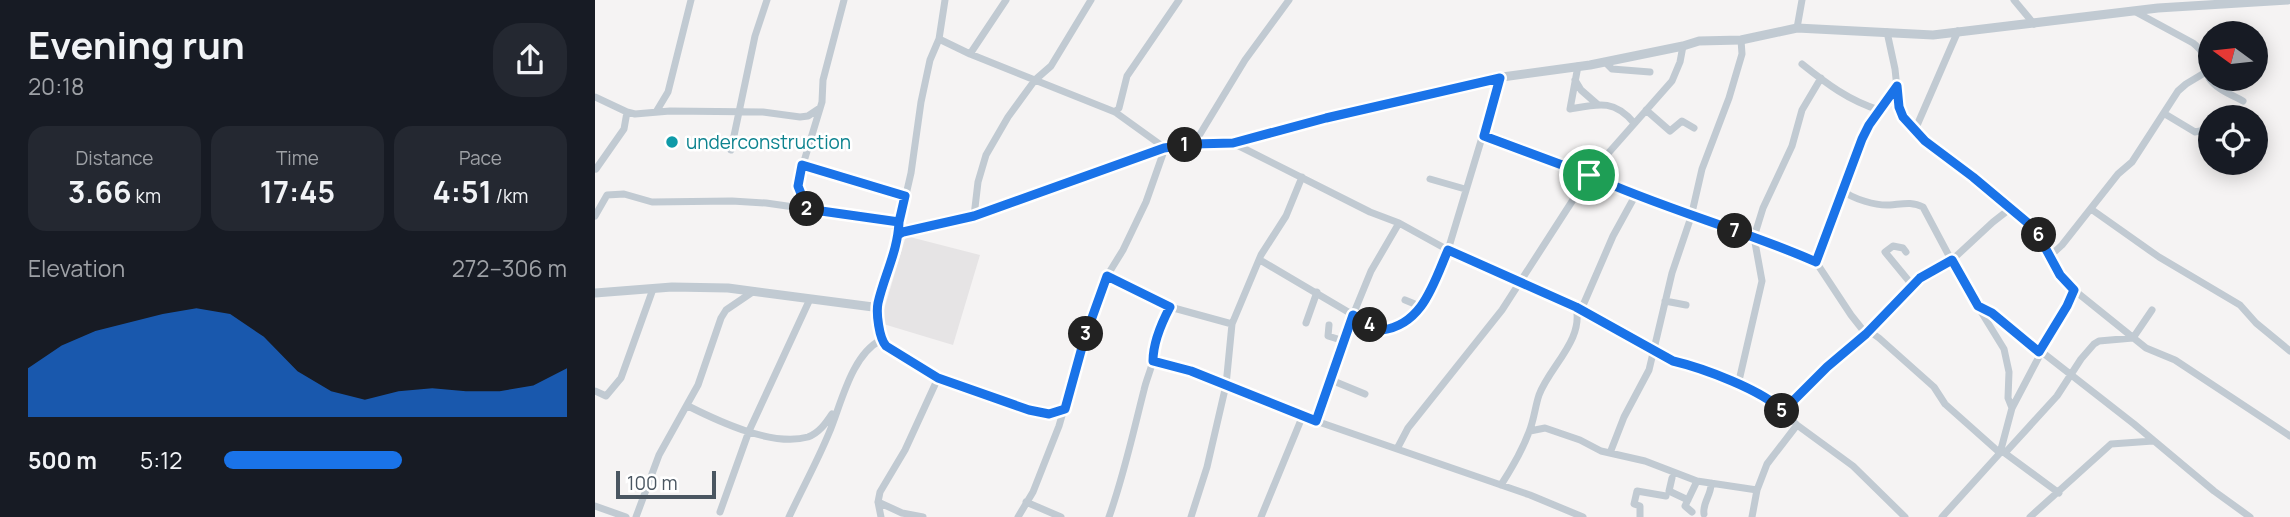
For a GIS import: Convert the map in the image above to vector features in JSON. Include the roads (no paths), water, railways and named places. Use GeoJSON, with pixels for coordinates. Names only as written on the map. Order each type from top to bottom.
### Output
{"type":"FeatureCollection","features":[{"type":"Feature","properties":{"kind":"street"},"geometry":{"type":"LineString","coordinates":[[656,112],[668,92],[691,0]]}},
{"type":"Feature","properties":{"kind":"street"},"geometry":{"type":"LineString","coordinates":[[731,150],[755,36],[767,0]]}},
{"type":"Feature","properties":{"kind":"street"},"geometry":{"type":"LineString","coordinates":[[807,209],[799,191],[798,181],[820,108],[823,80],[844,0]]}},
{"type":"Feature","properties":{"kind":"street"},"geometry":{"type":"LineString","coordinates":[[945,0],[939,39],[930,60],[921,102],[911,173],[898,235],[877,304],[881,340],[938,378],[1029,410],[1049,414],[1065,409]]}},
{"type":"Feature","properties":{"kind":"street"},"geometry":{"type":"LineString","coordinates":[[969,54],[1006,0]]}},
{"type":"Feature","properties":{"kind":"street"},"geometry":{"type":"LineString","coordinates":[[974,216],[978,183],[986,155],[1007,117],[1035,80],[1051,66],[1091,0]]}},
{"type":"Feature","properties":{"kind":"street"},"geometry":{"type":"LineString","coordinates":[[1115,113],[1119,108],[1127,76],[1179,0]]}},
{"type":"Feature","properties":{"kind":"street"},"geometry":{"type":"LineString","coordinates":[[1194,144],[1245,60],[1289,0]]}},
{"type":"Feature","properties":{"kind":"street"},"geometry":{"type":"LineString","coordinates":[[1797,28],[1803,0]]}},
{"type":"Feature","properties":{"kind":"street"},"geometry":{"type":"LineString","coordinates":[[2014,0],[2034,24]]}},
{"type":"Feature","properties":{"kind":"street"},"geometry":{"type":"LineString","coordinates":[[898,235],[974,216],[1164,148],[1233,143],[1326,118],[1500,78],[1605,62],[1707,40],[1741,40],[1797,28],[1933,35],[2134,11],[2288,0]]}},
{"type":"Feature","properties":{"kind":"street"},"geometry":{"type":"LineString","coordinates":[[2134,11],[2198,47]]}},
{"type":"Feature","properties":{"kind":"street"},"geometry":{"type":"LineString","coordinates":[[1887,32],[1901,114],[1925,141],[2035,229],[2060,275],[2074,290],[2133,338],[2146,348],[2175,360],[2290,436]]}},
{"type":"Feature","properties":{"kind":"street"},"geometry":{"type":"LineString","coordinates":[[1915,130],[1958,32]]}},
{"type":"Feature","properties":{"kind":"street"},"geometry":{"type":"LineString","coordinates":[[939,39],[969,54],[1115,113],[1164,148]]}},
{"type":"Feature","properties":{"kind":"street"},"geometry":{"type":"LineString","coordinates":[[1610,453],[1624,417],[1644,382],[1672,273],[1692,217],[1703,169],[1742,54],[1741,40]]}},
{"type":"Feature","properties":{"kind":"street"},"geometry":{"type":"LineString","coordinates":[[1398,447],[1408,428],[1521,283],[1589,175],[1676,75],[1683,46]]}},
{"type":"Feature","properties":{"kind":"street"},"geometry":{"type":"LineString","coordinates":[[1605,62],[1612,69],[1650,72]]}},
{"type":"Feature","properties":{"kind":"street"},"geometry":{"type":"LineString","coordinates":[[1802,64],[1848,98],[1879,110]]}},
{"type":"Feature","properties":{"kind":"street"},"geometry":{"type":"LineString","coordinates":[[1578,66],[1570,109],[1597,104],[1623,110],[1634,123]]}},
{"type":"Feature","properties":{"kind":"street"},"geometry":{"type":"LineString","coordinates":[[2051,255],[2132,162],[2178,91],[2198,77]]}},
{"type":"Feature","properties":{"kind":"street"},"geometry":{"type":"LineString","coordinates":[[1259,260],[1382,330],[1405,321],[1422,307],[1448,250],[1500,78]]}},
{"type":"Feature","properties":{"kind":"street"},"geometry":{"type":"LineString","coordinates":[[1738,385],[1762,281],[1754,237],[1763,208],[1792,146],[1802,110],[1821,78]]}},
{"type":"Feature","properties":{"kind":"street"},"geometry":{"type":"LineString","coordinates":[[1575,80],[1581,90],[1597,104]]}},
{"type":"Feature","properties":{"kind":"street"},"geometry":{"type":"LineString","coordinates":[[1816,262],[1862,139],[1897,86]]}},
{"type":"Feature","properties":{"kind":"street"},"geometry":{"type":"LineString","coordinates":[[2226,91],[2243,101]]}},
{"type":"Feature","properties":{"kind":"street"},"geometry":{"type":"LineString","coordinates":[[596,100],[627,112],[763,112],[800,117],[808,116],[820,108]]}},
{"type":"Feature","properties":{"kind":"street"},"geometry":{"type":"LineString","coordinates":[[1646,110],[1670,131],[1682,121],[1694,128]]}},
{"type":"Feature","properties":{"kind":"street"},"geometry":{"type":"LineString","coordinates":[[596,169],[624,129],[627,112]]}},
{"type":"Feature","properties":{"kind":"street"},"geometry":{"type":"LineString","coordinates":[[2165,114],[2198,131]]}},
{"type":"Feature","properties":{"kind":"street"},"geometry":{"type":"LineString","coordinates":[[800,117],[809,127],[810,135]]}},
{"type":"Feature","properties":{"kind":"street"},"geometry":{"type":"LineString","coordinates":[[1484,136],[1589,175],[1635,196],[1754,237],[1816,262],[1851,315],[1868,333],[1879,338],[1934,387],[1945,404],[2002,452],[2059,492]]}},
{"type":"Feature","properties":{"kind":"street"},"geometry":{"type":"LineString","coordinates":[[1233,143],[1448,250],[1578,309],[1673,361],[1738,385],[1776,405],[1797,425],[1853,467],[1905,517]]}},
{"type":"Feature","properties":{"kind":"street"},"geometry":{"type":"LineString","coordinates":[[1018,517],[1059,426],[1084,340],[1107,276],[1146,202],[1164,148]]}},
{"type":"Feature","properties":{"kind":"street"},"geometry":{"type":"LineString","coordinates":[[802,165],[905,196]]}},
{"type":"Feature","properties":{"kind":"street"},"geometry":{"type":"LineString","coordinates":[[1191,517],[1207,467],[1226,386],[1232,324],[1259,260],[1286,216],[1302,177]]}},
{"type":"Feature","properties":{"kind":"street"},"geometry":{"type":"LineString","coordinates":[[1430,179],[1465,189]]}},
{"type":"Feature","properties":{"kind":"street"},"geometry":{"type":"LineString","coordinates":[[1842,190],[1848,195],[1886,205],[1920,205],[2004,349],[2009,372],[2008,398],[2012,408]]}},
{"type":"Feature","properties":{"kind":"street"},"geometry":{"type":"LineString","coordinates":[[780,205],[794,201],[799,191]]}},
{"type":"Feature","properties":{"kind":"street"},"geometry":{"type":"LineString","coordinates":[[595,216],[607,195],[618,194],[652,202],[731,201],[780,205],[899,222]]}},
{"type":"Feature","properties":{"kind":"street"},"geometry":{"type":"LineString","coordinates":[[1501,485],[1514,466],[1530,431],[1545,382],[1577,327],[1578,309],[1635,196]]}},
{"type":"Feature","properties":{"kind":"street"},"geometry":{"type":"LineString","coordinates":[[1783,411],[1827,367],[1868,333],[1928,272],[1952,260],[2011,208]]}},
{"type":"Feature","properties":{"kind":"street"},"geometry":{"type":"LineString","coordinates":[[2091,209],[2159,257],[2239,305],[2290,351]]}},
{"type":"Feature","properties":{"kind":"street"},"geometry":{"type":"LineString","coordinates":[[1316,421],[1371,271],[1398,223]]}},
{"type":"Feature","properties":{"kind":"street"},"geometry":{"type":"LineString","coordinates":[[1906,252],[1903,248],[1893,246],[1885,252],[1913,286]]}},
{"type":"Feature","properties":{"kind":"street"},"geometry":{"type":"LineString","coordinates":[[1107,276],[1170,307],[1232,324]]}},
{"type":"Feature","properties":{"kind":"street"},"geometry":{"type":"LineString","coordinates":[[595,293],[728,288],[868,307],[877,304]]}},
{"type":"Feature","properties":{"kind":"street"},"geometry":{"type":"LineString","coordinates":[[595,391],[607,396],[621,378],[653,289]]}},
{"type":"Feature","properties":{"kind":"street"},"geometry":{"type":"LineString","coordinates":[[2002,452],[2012,408],[2039,352],[2074,290]]}},
{"type":"Feature","properties":{"kind":"street"},"geometry":{"type":"LineString","coordinates":[[636,517],[659,455],[698,385],[715,332],[726,310],[754,291]]}},
{"type":"Feature","properties":{"kind":"street"},"geometry":{"type":"LineString","coordinates":[[1306,323],[1317,292]]}},
{"type":"Feature","properties":{"kind":"street"},"geometry":{"type":"LineString","coordinates":[[720,512],[749,431],[810,299]]}},
{"type":"Feature","properties":{"kind":"street"},"geometry":{"type":"LineString","coordinates":[[1405,300],[1422,307]]}},
{"type":"Feature","properties":{"kind":"street"},"geometry":{"type":"LineString","coordinates":[[1665,302],[1686,305]]}},
{"type":"Feature","properties":{"kind":"street"},"geometry":{"type":"LineString","coordinates":[[1978,306],[1992,313],[2071,375],[2245,516]]}},
{"type":"Feature","properties":{"kind":"street"},"geometry":{"type":"LineString","coordinates":[[1109,517],[1122,480],[1153,361],[1153,350],[1170,307]]}},
{"type":"Feature","properties":{"kind":"street"},"geometry":{"type":"LineString","coordinates":[[2133,338],[2152,310]]}},
{"type":"Feature","properties":{"kind":"street"},"geometry":{"type":"LineString","coordinates":[[1329,325],[1328,336],[1344,341]]}},
{"type":"Feature","properties":{"kind":"street"},"geometry":{"type":"LineString","coordinates":[[1942,517],[2057,396],[2094,344],[2099,341],[2133,338]]}},
{"type":"Feature","properties":{"kind":"street"},"geometry":{"type":"LineString","coordinates":[[789,517],[830,431],[852,373],[869,348],[881,340]]}},
{"type":"Feature","properties":{"kind":"street"},"geometry":{"type":"LineString","coordinates":[[1153,361],[1191,371],[1316,421],[1398,447],[1583,517]]}},
{"type":"Feature","properties":{"kind":"street"},"geometry":{"type":"LineString","coordinates":[[881,517],[878,502],[884,483],[905,450],[938,378]]}},
{"type":"Feature","properties":{"kind":"street"},"geometry":{"type":"LineString","coordinates":[[1332,380],[1365,394]]}},
{"type":"Feature","properties":{"kind":"street"},"geometry":{"type":"LineString","coordinates":[[688,406],[749,431],[778,439],[808,437],[825,424],[838,405]]}},
{"type":"Feature","properties":{"kind":"street"},"geometry":{"type":"LineString","coordinates":[[1049,414],[1059,426]]}},
{"type":"Feature","properties":{"kind":"street"},"geometry":{"type":"LineString","coordinates":[[1261,517],[1303,415]]}},
{"type":"Feature","properties":{"kind":"street"},"geometry":{"type":"LineString","coordinates":[[1752,517],[1757,490],[1767,464],[1797,425]]}},
{"type":"Feature","properties":{"kind":"street"},"geometry":{"type":"LineString","coordinates":[[1530,431],[1545,428],[1610,453],[1645,461],[1697,481],[1757,490]]}},
{"type":"Feature","properties":{"kind":"street"},"geometry":{"type":"LineString","coordinates":[[2030,517],[2111,444],[2153,441]]}},
{"type":"Feature","properties":{"kind":"street"},"geometry":{"type":"LineString","coordinates":[[1672,478],[1669,491],[1688,500]]}},
{"type":"Feature","properties":{"kind":"street"},"geometry":{"type":"LineString","coordinates":[[1692,512],[1685,506],[1697,481]]}},
{"type":"Feature","properties":{"kind":"street"},"geometry":{"type":"LineString","coordinates":[[1704,514],[1703,508],[1711,483]]}},
{"type":"Feature","properties":{"kind":"street"},"geometry":{"type":"LineString","coordinates":[[1640,517],[1640,506],[1634,504],[1637,491],[1666,496]]}},
{"type":"Feature","properties":{"kind":"street"},"geometry":{"type":"LineString","coordinates":[[878,502],[902,513],[923,517]]}},
{"type":"Feature","properties":{"kind":"street"},"geometry":{"type":"LineString","coordinates":[[1026,502],[1061,517]]}},
{"type":"Feature","properties":{"kind":"street"},"geometry":{"type":"LineString","coordinates":[[595,506],[626,517]]}},
{"type":"Feature","properties":{"kind":"place","name":"underconstruction"},"geometry":{"type":"Point","coordinates":[672,142]}}]}
